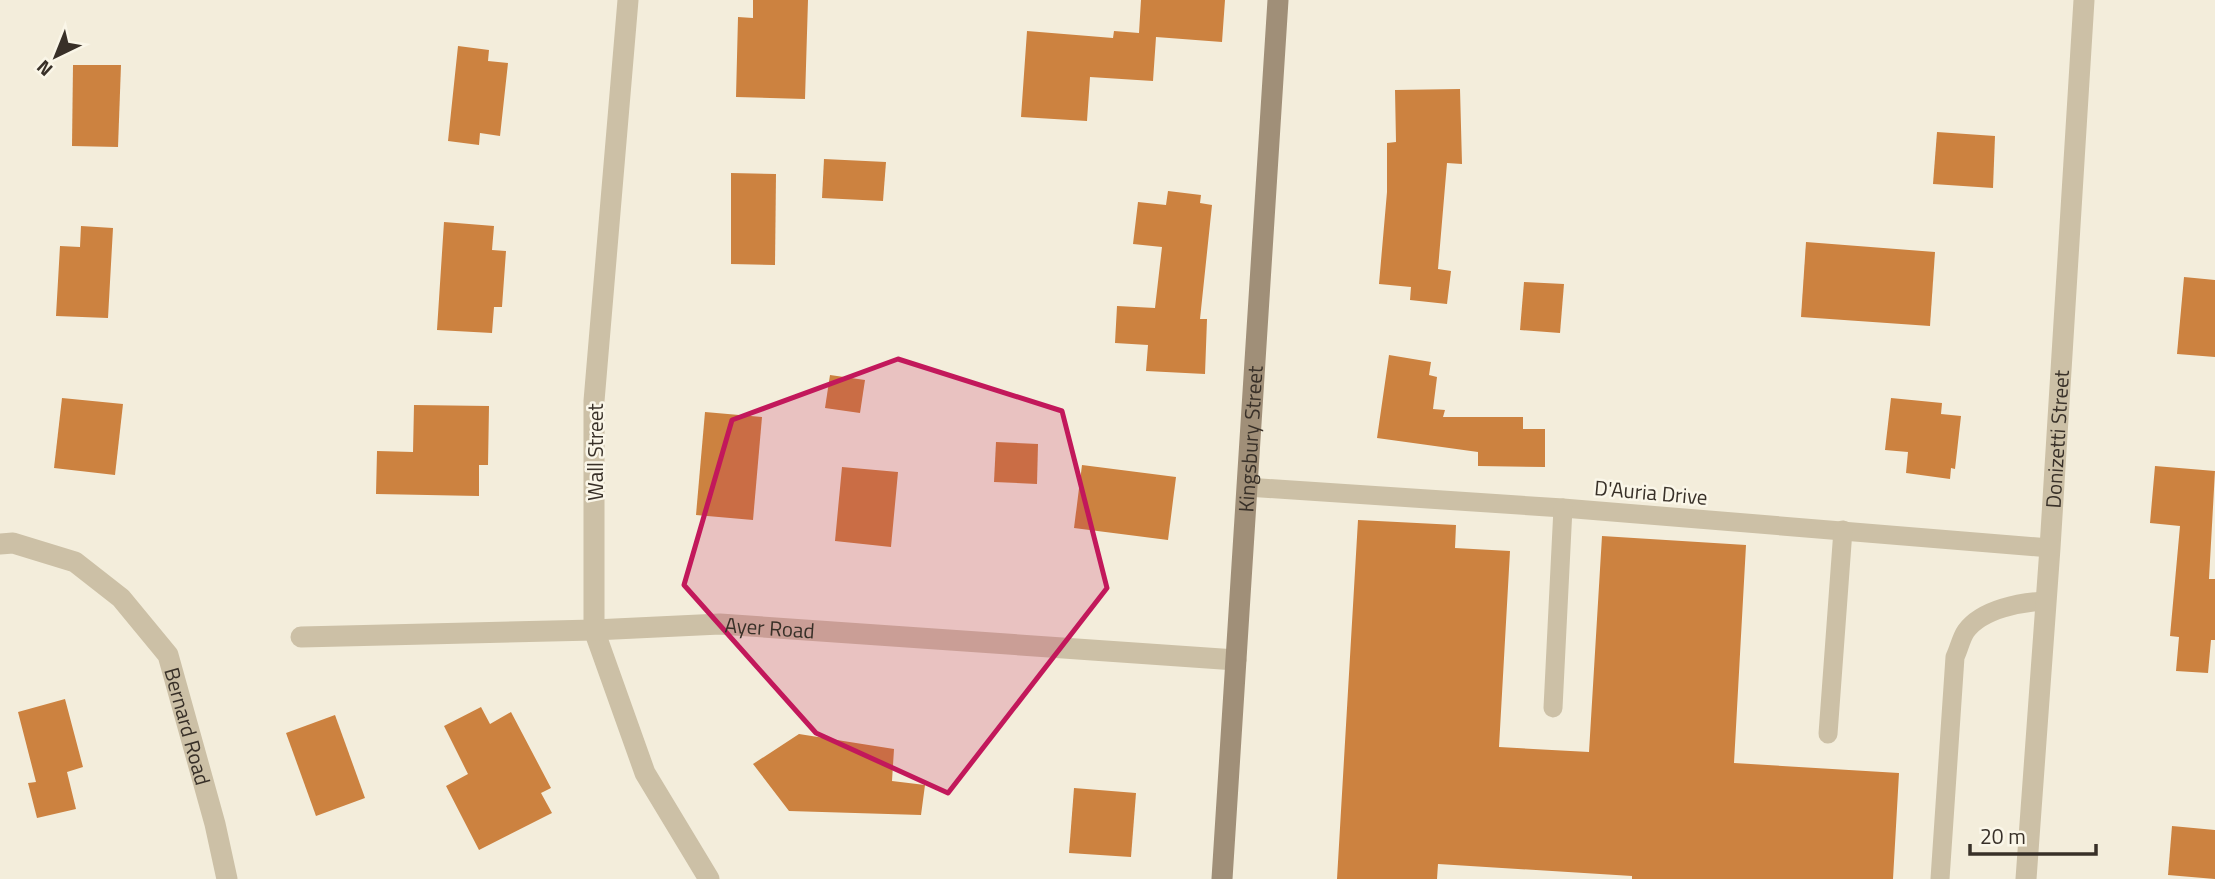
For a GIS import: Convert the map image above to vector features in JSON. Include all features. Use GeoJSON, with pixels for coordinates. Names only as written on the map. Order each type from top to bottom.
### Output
{"type":"FeatureCollection","features":[{"type":"Feature","properties":{"kind":"main road","name":"Kingsbury Street"},"geometry":{"type":"LineString","coordinates":[[1222,879],[1278,0]]}},
{"type":"Feature","properties":{"kind":"street","name":"Wall Street"},"geometry":{"type":"LineString","coordinates":[[628,0],[594,401],[594,630],[645,773],[709,879]]}},
{"type":"Feature","properties":{"kind":"street","name":"Donizetti Street"},"geometry":{"type":"LineString","coordinates":[[2026,879],[2050,548],[2084,0]]}},
{"type":"Feature","properties":{"kind":"street","name":"Bernard Road"},"geometry":{"type":"LineString","coordinates":[[0,544],[13,543],[75,562],[121,598],[168,655],[215,824],[227,879]]}},
{"type":"Feature","properties":{"kind":"street","name":"Ayer Road"},"geometry":{"type":"LineString","coordinates":[[301,637],[720,624],[1236,660]]}},
{"type":"Feature","properties":{"kind":"lane","name":"D'Auria Drive"},"geometry":{"type":"LineString","coordinates":[[1247,487],[1563,508],[2050,548]]}},
{"type":"Feature","properties":{"kind":"lane"},"geometry":{"type":"LineString","coordinates":[[1553,708],[1563,508]]}},
{"type":"Feature","properties":{"kind":"lane"},"geometry":{"type":"LineString","coordinates":[[1828,734],[1843,530]]}},
{"type":"Feature","properties":{"kind":"lane"},"geometry":{"type":"LineString","coordinates":[[1940,879],[1955,657],[1966,630],[1989,613],[2018,603],[2046,600]]}},
{"type":"Feature","properties":{"kind":"highlighted area"},"geometry":{"type":"Polygon","coordinates":[[[898,359],[1062,411],[1107,588],[948,793],[816,733],[684,585],[732,420],[898,359]]]}},
{"type":"Feature","properties":{"kind":"building"},"geometry":{"type":"Polygon","coordinates":[[[753,0],[808,0],[805,99],[736,97],[738,17],[753,18],[753,0]]]}},
{"type":"Feature","properties":{"kind":"building"},"geometry":{"type":"Polygon","coordinates":[[[1141,0],[1225,0],[1222,42],[1156,37],[1153,81],[1090,77],[1087,121],[1021,117],[1027,31],[1113,38],[1114,31],[1139,33],[1141,0]]]}},
{"type":"Feature","properties":{"kind":"building"},"geometry":{"type":"Polygon","coordinates":[[[458,46],[489,50],[488,61],[508,63],[500,136],[480,133],[479,145],[448,141],[458,46]]]}},
{"type":"Feature","properties":{"kind":"building"},"geometry":{"type":"Polygon","coordinates":[[[73,65],[121,65],[118,147],[72,146],[73,65]]]}},
{"type":"Feature","properties":{"kind":"building"},"geometry":{"type":"Polygon","coordinates":[[[1460,89],[1462,164],[1447,163],[1438,269],[1451,271],[1447,304],[1410,300],[1411,287],[1379,284],[1387,192],[1387,143],[1396,142],[1395,90],[1460,89]]]}},
{"type":"Feature","properties":{"kind":"building"},"geometry":{"type":"Polygon","coordinates":[[[1937,132],[1995,136],[1993,188],[1933,184],[1937,132]]]}},
{"type":"Feature","properties":{"kind":"building"},"geometry":{"type":"Polygon","coordinates":[[[824,159],[886,162],[883,201],[822,198],[824,159]]]}},
{"type":"Feature","properties":{"kind":"building"},"geometry":{"type":"Polygon","coordinates":[[[731,173],[776,174],[775,265],[731,264],[731,173]]]}},
{"type":"Feature","properties":{"kind":"building"},"geometry":{"type":"Polygon","coordinates":[[[1168,191],[1201,195],[1200,203],[1212,205],[1200,319],[1207,319],[1205,374],[1146,371],[1148,345],[1115,343],[1117,306],[1155,308],[1162,247],[1133,244],[1138,202],[1166,205],[1168,191]]]}},
{"type":"Feature","properties":{"kind":"building"},"geometry":{"type":"Polygon","coordinates":[[[444,222],[494,226],[492,250],[506,251],[502,307],[494,307],[492,333],[437,330],[444,222]]]}},
{"type":"Feature","properties":{"kind":"building"},"geometry":{"type":"Polygon","coordinates":[[[81,226],[113,228],[108,318],[56,316],[60,246],[80,247],[81,226]]]}},
{"type":"Feature","properties":{"kind":"building"},"geometry":{"type":"Polygon","coordinates":[[[1806,242],[1935,252],[1930,326],[1801,317],[1806,242]]]}},
{"type":"Feature","properties":{"kind":"building"},"geometry":{"type":"Polygon","coordinates":[[[2184,277],[2215,280],[2215,357],[2177,354],[2184,277]]]}},
{"type":"Feature","properties":{"kind":"building"},"geometry":{"type":"Polygon","coordinates":[[[1524,282],[1564,284],[1560,333],[1520,330],[1524,282]]]}},
{"type":"Feature","properties":{"kind":"building"},"geometry":{"type":"Polygon","coordinates":[[[1389,355],[1431,362],[1429,375],[1437,377],[1433,409],[1445,410],[1443,417],[1523,417],[1523,429],[1545,429],[1545,467],[1478,466],[1478,452],[1377,438],[1389,355]]]}},
{"type":"Feature","properties":{"kind":"building"},"geometry":{"type":"Polygon","coordinates":[[[830,375],[865,380],[860,413],[825,408],[830,375]]]}},
{"type":"Feature","properties":{"kind":"building"},"geometry":{"type":"Polygon","coordinates":[[[62,398],[123,404],[115,475],[54,468],[62,398]]]}},
{"type":"Feature","properties":{"kind":"building"},"geometry":{"type":"Polygon","coordinates":[[[1891,398],[1942,403],[1941,414],[1961,416],[1955,469],[1951,468],[1950,479],[1906,473],[1908,452],[1885,450],[1891,398]]]}},
{"type":"Feature","properties":{"kind":"building"},"geometry":{"type":"Polygon","coordinates":[[[414,405],[489,406],[488,465],[479,465],[479,496],[376,494],[377,451],[413,452],[414,405]]]}},
{"type":"Feature","properties":{"kind":"building"},"geometry":{"type":"Polygon","coordinates":[[[705,412],[762,417],[753,520],[696,515],[705,412]]]}},
{"type":"Feature","properties":{"kind":"building"},"geometry":{"type":"Polygon","coordinates":[[[996,442],[1038,444],[1037,484],[994,482],[996,442]]]}},
{"type":"Feature","properties":{"kind":"building"},"geometry":{"type":"Polygon","coordinates":[[[1082,465],[1176,477],[1168,540],[1074,528],[1082,465]]]}},
{"type":"Feature","properties":{"kind":"building"},"geometry":{"type":"Polygon","coordinates":[[[2155,466],[2215,471],[2209,579],[2215,579],[2215,640],[2211,640],[2208,673],[2176,671],[2179,637],[2170,636],[2180,526],[2150,523],[2155,466]]]}},
{"type":"Feature","properties":{"kind":"building"},"geometry":{"type":"Polygon","coordinates":[[[842,467],[898,472],[891,547],[835,541],[842,467]]]}},
{"type":"Feature","properties":{"kind":"building"},"geometry":{"type":"Polygon","coordinates":[[[1358,520],[1456,525],[1455,548],[1510,551],[1499,747],[1589,752],[1602,536],[1746,545],[1734,763],[1899,773],[1893,879],[1632,879],[1632,876],[1438,864],[1437,879],[1337,879],[1358,520]]]}},
{"type":"Feature","properties":{"kind":"building"},"geometry":{"type":"Polygon","coordinates":[[[65,699],[83,767],[67,772],[76,809],[37,818],[28,783],[36,782],[18,712],[65,699]]]}},
{"type":"Feature","properties":{"kind":"building"},"geometry":{"type":"Polygon","coordinates":[[[481,707],[490,724],[511,712],[551,788],[541,793],[552,813],[479,850],[446,786],[468,774],[444,726],[481,707]]]}},
{"type":"Feature","properties":{"kind":"building"},"geometry":{"type":"Polygon","coordinates":[[[335,715],[365,798],[316,816],[286,733],[335,715]]]}},
{"type":"Feature","properties":{"kind":"building"},"geometry":{"type":"Polygon","coordinates":[[[799,734],[894,749],[892,781],[925,785],[921,815],[789,811],[753,764],[799,734]]]}},
{"type":"Feature","properties":{"kind":"building"},"geometry":{"type":"Polygon","coordinates":[[[1074,788],[1136,793],[1131,857],[1069,853],[1074,788]]]}},
{"type":"Feature","properties":{"kind":"building"},"geometry":{"type":"Polygon","coordinates":[[[2172,826],[2215,830],[2215,879],[2168,875],[2172,826]]]}}]}
